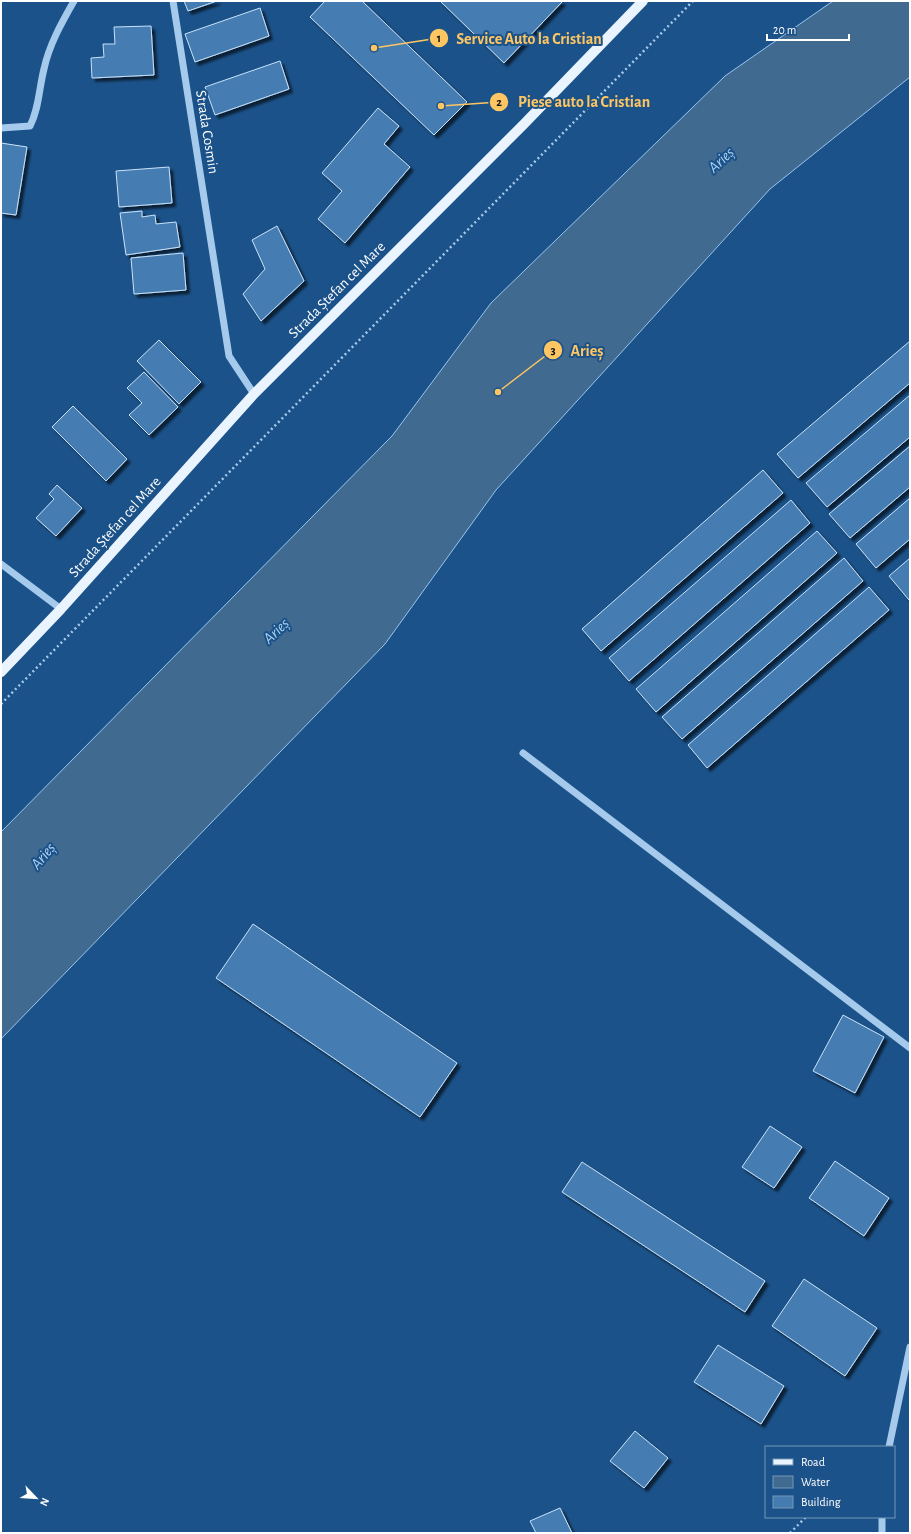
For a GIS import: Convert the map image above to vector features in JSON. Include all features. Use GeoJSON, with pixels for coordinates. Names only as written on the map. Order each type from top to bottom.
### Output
{"type":"FeatureCollection","features":[{"type":"Feature","properties":{"kind":"main road","name":"Strada Ștefan cel Mare"},"geometry":{"type":"LineString","coordinates":[[1,672],[62,609],[254,394],[524,124],[643,1]]}},
{"type":"Feature","properties":{"kind":"street"},"geometry":{"type":"LineString","coordinates":[[1,128],[30,126],[34,117],[44,67],[58,29],[74,1]]}},
{"type":"Feature","properties":{"kind":"street","name":"Strada Cosmin"},"geometry":{"type":"LineString","coordinates":[[173,1],[229,356],[254,394]]}},
{"type":"Feature","properties":{"kind":"street"},"geometry":{"type":"LineString","coordinates":[[1,564],[62,609]]}},
{"type":"Feature","properties":{"kind":"street"},"geometry":{"type":"LineString","coordinates":[[523,753],[910,1048]]}},
{"type":"Feature","properties":{"kind":"street"},"geometry":{"type":"LineString","coordinates":[[889,1446],[910,1347]]}},
{"type":"Feature","properties":{"kind":"street"},"geometry":{"type":"LineString","coordinates":[[882,1518],[882,1533]]}},
{"type":"Feature","properties":{"kind":"path"},"geometry":{"type":"LineString","coordinates":[[1,704],[693,1]]}},
{"type":"Feature","properties":{"kind":"path"},"geometry":{"type":"LineString","coordinates":[[790,1533],[805,1518]]}},
{"type":"Feature","properties":{"kind":"water"},"geometry":{"type":"Polygon","coordinates":[[[833,1],[910,1],[910,77],[770,189],[496,490],[385,644],[1,1039],[1,832],[392,436],[491,303],[725,76],[833,1]]]}},
{"type":"Feature","properties":{"kind":"building"},"geometry":{"type":"Polygon","coordinates":[[[184,1],[217,1],[188,11],[184,1]]]}},
{"type":"Feature","properties":{"kind":"building"},"geometry":{"type":"Polygon","coordinates":[[[325,1],[362,1],[467,102],[434,135],[310,17],[325,1]]]}},
{"type":"Feature","properties":{"kind":"building"},"geometry":{"type":"Polygon","coordinates":[[[440,1],[561,1],[562,2],[504,63],[440,1]]]}},
{"type":"Feature","properties":{"kind":"building"},"geometry":{"type":"Polygon","coordinates":[[[260,8],[269,36],[195,62],[185,34],[260,8]]]}},
{"type":"Feature","properties":{"kind":"building"},"geometry":{"type":"Polygon","coordinates":[[[151,26],[154,75],[92,78],[91,58],[104,57],[103,44],[115,44],[114,27],[151,26]]]}},
{"type":"Feature","properties":{"kind":"building"},"geometry":{"type":"Polygon","coordinates":[[[280,61],[289,89],[215,115],[205,87],[280,61]]]}},
{"type":"Feature","properties":{"kind":"building"},"geometry":{"type":"Polygon","coordinates":[[[378,108],[399,126],[384,144],[410,167],[345,243],[318,219],[342,191],[322,173],[378,108]]]}},
{"type":"Feature","properties":{"kind":"building"},"geometry":{"type":"Polygon","coordinates":[[[1,143],[27,147],[16,215],[1,213],[1,143]]]}},
{"type":"Feature","properties":{"kind":"building"},"geometry":{"type":"Polygon","coordinates":[[[169,167],[172,203],[119,207],[116,171],[169,167]]]}},
{"type":"Feature","properties":{"kind":"building"},"geometry":{"type":"Polygon","coordinates":[[[142,211],[142,217],[155,215],[156,224],[176,222],[180,247],[126,255],[120,213],[142,211]]]}},
{"type":"Feature","properties":{"kind":"building"},"geometry":{"type":"Polygon","coordinates":[[[277,226],[304,281],[261,321],[243,294],[265,269],[252,240],[277,226]]]}},
{"type":"Feature","properties":{"kind":"building"},"geometry":{"type":"Polygon","coordinates":[[[183,253],[186,290],[134,294],[131,258],[183,253]]]}},
{"type":"Feature","properties":{"kind":"building"},"geometry":{"type":"Polygon","coordinates":[[[159,340],[201,382],[179,404],[137,361],[159,340]]]}},
{"type":"Feature","properties":{"kind":"building"},"geometry":{"type":"Polygon","coordinates":[[[910,341],[910,383],[798,478],[777,454],[910,341]]]}},
{"type":"Feature","properties":{"kind":"building"},"geometry":{"type":"Polygon","coordinates":[[[144,372],[178,407],[149,435],[129,415],[142,403],[127,388],[144,372]]]}},
{"type":"Feature","properties":{"kind":"building"},"geometry":{"type":"Polygon","coordinates":[[[910,395],[910,437],[827,507],[806,483],[910,395]]]}},
{"type":"Feature","properties":{"kind":"building"},"geometry":{"type":"Polygon","coordinates":[[[73,406],[127,459],[106,481],[52,427],[73,406]]]}},
{"type":"Feature","properties":{"kind":"building"},"geometry":{"type":"Polygon","coordinates":[[[910,446],[910,487],[850,538],[829,514],[910,446]]]}},
{"type":"Feature","properties":{"kind":"building"},"geometry":{"type":"Polygon","coordinates":[[[763,470],[783,493],[601,651],[582,629],[763,470]]]}},
{"type":"Feature","properties":{"kind":"building"},"geometry":{"type":"Polygon","coordinates":[[[57,485],[82,508],[56,536],[36,518],[54,499],[49,494],[57,485]]]}},
{"type":"Feature","properties":{"kind":"building"},"geometry":{"type":"Polygon","coordinates":[[[910,498],[910,539],[876,568],[856,544],[910,498]]]}},
{"type":"Feature","properties":{"kind":"building"},"geometry":{"type":"Polygon","coordinates":[[[791,500],[810,523],[629,681],[609,658],[791,500]]]}},
{"type":"Feature","properties":{"kind":"building"},"geometry":{"type":"Polygon","coordinates":[[[817,531],[837,553],[656,712],[636,689],[817,531]]]}},
{"type":"Feature","properties":{"kind":"building"},"geometry":{"type":"Polygon","coordinates":[[[844,558],[863,581],[682,739],[662,717],[844,558]]]}},
{"type":"Feature","properties":{"kind":"building"},"geometry":{"type":"Polygon","coordinates":[[[910,558],[910,599],[909,600],[889,576],[910,558]]]}},
{"type":"Feature","properties":{"kind":"building"},"geometry":{"type":"Polygon","coordinates":[[[869,587],[889,610],[707,768],[688,745],[869,587]]]}},
{"type":"Feature","properties":{"kind":"building"},"geometry":{"type":"Polygon","coordinates":[[[253,924],[457,1063],[420,1117],[216,978],[253,924]]]}},
{"type":"Feature","properties":{"kind":"building"},"geometry":{"type":"Polygon","coordinates":[[[843,1015],[884,1037],[855,1093],[813,1071],[843,1015]]]}},
{"type":"Feature","properties":{"kind":"building"},"geometry":{"type":"Polygon","coordinates":[[[770,1126],[802,1147],[774,1188],[742,1167],[770,1126]]]}},
{"type":"Feature","properties":{"kind":"building"},"geometry":{"type":"Polygon","coordinates":[[[835,1161],[889,1198],[864,1236],[809,1198],[835,1161]]]}},
{"type":"Feature","properties":{"kind":"building"},"geometry":{"type":"Polygon","coordinates":[[[582,1162],[765,1281],[745,1312],[562,1192],[582,1162]]]}},
{"type":"Feature","properties":{"kind":"building"},"geometry":{"type":"Polygon","coordinates":[[[804,1279],[877,1328],[845,1376],[772,1326],[804,1279]]]}},
{"type":"Feature","properties":{"kind":"building"},"geometry":{"type":"Polygon","coordinates":[[[718,1345],[784,1386],[761,1424],[694,1382],[718,1345]]]}},
{"type":"Feature","properties":{"kind":"building"},"geometry":{"type":"Polygon","coordinates":[[[635,1431],[668,1458],[644,1488],[610,1461],[635,1431]]]}},
{"type":"Feature","properties":{"kind":"building"},"geometry":{"type":"Polygon","coordinates":[[[560,1508],[572,1533],[536,1533],[530,1521],[560,1508]]]}},
{"type":"Feature","properties":{"kind":"place","name":"Service Auto la Cristian"},"geometry":{"type":"Point","coordinates":[374,48]}},
{"type":"Feature","properties":{"kind":"place","name":"Piese auto la Cristian"},"geometry":{"type":"Point","coordinates":[441,106]}},
{"type":"Feature","properties":{"kind":"place","name":"Arieș"},"geometry":{"type":"Point","coordinates":[498,392]}}]}
